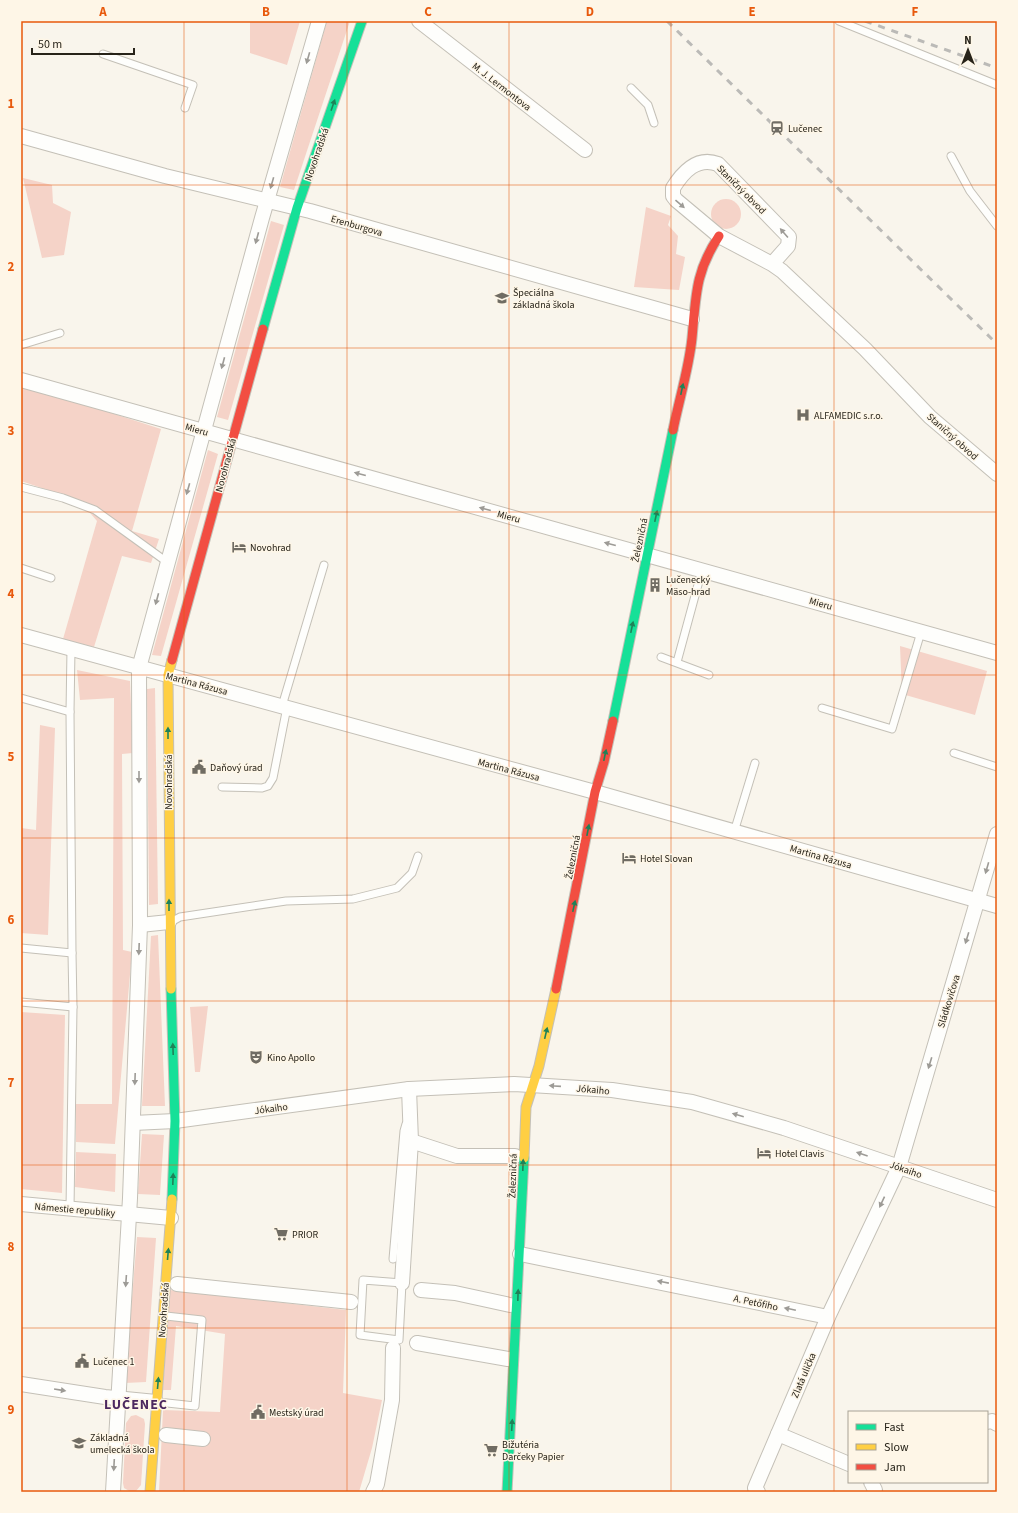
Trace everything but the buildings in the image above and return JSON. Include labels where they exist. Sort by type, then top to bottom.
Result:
[{"type":"street","points":[[114,1492],[129,1214],[140,925],[139,668],[167,562],[319,21]]},
{"type":"street","name":"Novohradská","points":[[150,1492],[171,1218],[175,1121],[169,922],[168,675],[297,208],[362,21]]},
{"type":"street","name":"M. J. Lermontova","points":[[419,21],[585,150]]},
{"type":"street","name":"Erenburgova","points":[[21,136],[165,176],[268,200],[692,319]]},
{"type":"street","name":"Staničný obvod","points":[[772,264],[788,246],[789,237],[718,164],[712,162],[700,162],[692,166],[675,185],[672,192],[673,196],[718,236],[772,264],[865,349],[930,417],[997,474]]},
{"type":"street","name":"Železničná","points":[[507,1492],[520,1254],[526,1107],[539,1066],[574,903],[595,792],[604,762],[648,554],[692,338],[692,319],[702,264],[718,236]]},
{"type":"street","name":"Mieru","points":[[21,380],[648,554],[997,653]]},
{"type":"street","name":"Martina Rázusa","points":[[21,635],[595,792],[997,906]]},
{"type":"street","name":"Sládkovičova","points":[[899,1166],[997,834]]},
{"type":"street","points":[[140,925],[169,922]]},
{"type":"street","name":"Jókaiho","points":[[175,1121],[409,1089],[533,1084],[612,1090],[692,1102],[784,1128],[997,1200]]},
{"type":"street","points":[[402,1283],[411,1141],[409,1089]]},
{"type":"street","points":[[133,1123],[175,1121]]},
{"type":"street","points":[[411,1141],[457,1156],[515,1156]]},
{"type":"street","points":[[828,1317],[899,1166]]},
{"type":"street","name":"Námestie republiky","points":[[21,1204],[129,1214]]},
{"type":"street","points":[[129,1214],[171,1218]]},
{"type":"street","name":"A. Petőfiho","points":[[520,1254],[828,1317]]},
{"type":"street","points":[[177,1284],[351,1302]]},
{"type":"street","points":[[421,1290],[454,1293],[510,1306]]},
{"type":"street","name":"Zlatá ulička","points":[[758,1492],[755,1488],[828,1317]]},
{"type":"street","points":[[417,1343],[508,1359]]},
{"type":"street","points":[[373,1492],[377,1484],[392,1400],[393,1348]]},
{"type":"street","points":[[21,1384],[156,1402]]},
{"type":"street","points":[[988,1422],[992,1420],[997,1424]]},
{"type":"street","points":[[778,1434],[848,1464]]},
{"type":"street","points":[[166,1435],[203,1439]]},
{"type":"lane","points":[[839,21],[997,85]]},
{"type":"lane","points":[[103,54],[193,85],[186,108]]},
{"type":"lane","points":[[631,88],[648,105],[654,124]]},
{"type":"lane","points":[[951,156],[970,191],[997,226]]},
{"type":"lane","points":[[21,345],[60,333]]},
{"type":"lane","points":[[21,487],[64,498],[95,510],[167,562]]},
{"type":"lane","points":[[222,787],[262,788],[268,786],[273,778],[284,706],[324,565]]},
{"type":"lane","points":[[21,568],[51,578]]},
{"type":"lane","points":[[677,662],[702,570]]},
{"type":"lane","points":[[822,708],[892,729],[921,632]]},
{"type":"lane","points":[[70,1209],[73,1007],[70,712],[71,649]]},
{"type":"lane","points":[[661,657],[709,675]]},
{"type":"lane","points":[[21,698],[70,712]]},
{"type":"lane","points":[[954,753],[997,767]]},
{"type":"lane","points":[[734,832],[755,763]]},
{"type":"lane","points":[[169,922],[180,917],[286,901],[353,899],[397,888],[412,873],[418,856]]},
{"type":"lane","points":[[21,948],[72,954]]},
{"type":"lane","points":[[21,1002],[73,1007]]},
{"type":"lane","points":[[393,1259],[404,1131],[410,1113]]},
{"type":"lane","points":[[363,1280],[402,1283],[399,1340],[360,1335],[363,1280]]},
{"type":"lane","points":[[156,1402],[196,1406],[202,1320],[163,1316]]},
{"type":"shaded area","points":[[250,21],[300,21],[287,65],[250,53]]},
{"type":"shaded area","points":[[327,21],[350,21],[294,190],[280,187]]},
{"type":"shaded area","points":[[23,178],[52,185],[53,203],[71,212],[64,255],[42,258]]},
{"type":"shaded area","points":[[726,199],[737,203],[741,214],[737,225],[726,229],[715,225],[711,214],[715,203]]},
{"type":"shaded area","points":[[646,207],[671,216],[668,225],[678,236],[676,254],[685,257],[679,290],[634,287]]},
{"type":"shaded area","points":[[271,221],[284,225],[228,420],[217,417]]},
{"type":"shaded area","points":[[21,384],[161,429],[132,531],[159,539],[151,563],[122,556],[94,647],[63,639],[97,521],[80,501],[21,481]]},
{"type":"shaded area","points":[[208,450],[218,454],[161,656],[152,655]]},
{"type":"shaded area","points":[[900,646],[987,671],[975,715],[902,694]]},
{"type":"shaded area","points":[[77,670],[130,681],[133,753],[122,754],[123,950],[132,952],[115,1144],[76,1142],[76,1104],[112,1104],[114,698],[80,700]]},
{"type":"shaded area","points":[[155,688],[158,904],[149,905],[147,689]]},
{"type":"shaded area","points":[[40,725],[55,728],[48,935],[21,933],[21,828],[36,830]]},
{"type":"shaded area","points":[[158,935],[165,1106],[142,1106],[151,936]]},
{"type":"shaded area","points":[[208,1006],[200,1072],[195,1072],[190,1007]]},
{"type":"shaded area","points":[[21,1012],[65,1015],[62,1193],[21,1189]]},
{"type":"shaded area","points":[[142,1134],[164,1135],[160,1195],[138,1194]]},
{"type":"shaded area","points":[[76,1152],[116,1154],[115,1192],[75,1187]]},
{"type":"shaded area","points":[[137,1237],[156,1238],[146,1382],[125,1383]]},
{"type":"shaded area","points":[[170,1290],[346,1310],[343,1393],[382,1400],[372,1448],[359,1492],[159,1492],[163,1410],[220,1412],[225,1334],[176,1326],[171,1390],[163,1390]]},
{"type":"shaded area","points":[[136,1415],[144,1419],[145,1424],[141,1485],[136,1491],[131,1492],[124,1488],[123,1483],[126,1423],[131,1416]]},
{"type":"railway","points":[[667,21],[997,344]]},
{"type":"railway","points":[[865,21],[997,68]]},
{"type":"traffic: fast","points":[[263,329],[297,208],[362,21]]},
{"type":"traffic: fast","points":[[613,721],[673,430]]},
{"type":"traffic: fast","points":[[171,989],[175,1121],[172,1199]]},
{"type":"traffic: fast","points":[[507,1492],[524,1158]]},
{"type":"traffic: slow","points":[[171,989],[168,675],[172,660]]},
{"type":"traffic: slow","points":[[524,1158],[526,1107],[539,1066],[556,989]]},
{"type":"traffic: slow","points":[[150,1492],[172,1199]]},
{"type":"traffic: jam","points":[[673,430],[689,361],[698,285],[705,261],[719,236]]},
{"type":"traffic: jam","points":[[172,660],[263,329]]},
{"type":"traffic: jam","points":[[556,989],[595,792],[604,762],[613,721]]},
{"type":"place","name":"Lučenec","points":[[777,128]]},
{"type":"place","name":"Špeciálna základná škola","points":[[502,298]]},
{"type":"place","name":"ALFAMEDIC s.r.o.","points":[[803,415]]},
{"type":"place","name":"Novohrad","points":[[239,547]]},
{"type":"place","name":"Lučenecký Mäso-hrad","points":[[655,585]]},
{"type":"place","name":"Daňový úrad","points":[[199,767]]},
{"type":"place","name":"Hotel Slovan","points":[[629,858]]},
{"type":"place","name":"Kino Apollo","points":[[256,1057]]},
{"type":"place","name":"Hotel Clavis","points":[[764,1153]]},
{"type":"place","name":"PRIOR","points":[[281,1234]]},
{"type":"place","name":"Lučenec 1","points":[[82,1361]]},
{"type":"place","name":"Mestský úrad","points":[[258,1412]]},
{"type":"place","name":"Základná umelecká škola","points":[[79,1443]]},
{"type":"place","name":"Bižutéria Darčeky Papier","points":[[491,1450]]},
{"type":"district","name":"LUČENEC","points":[[136,1404]]}]
